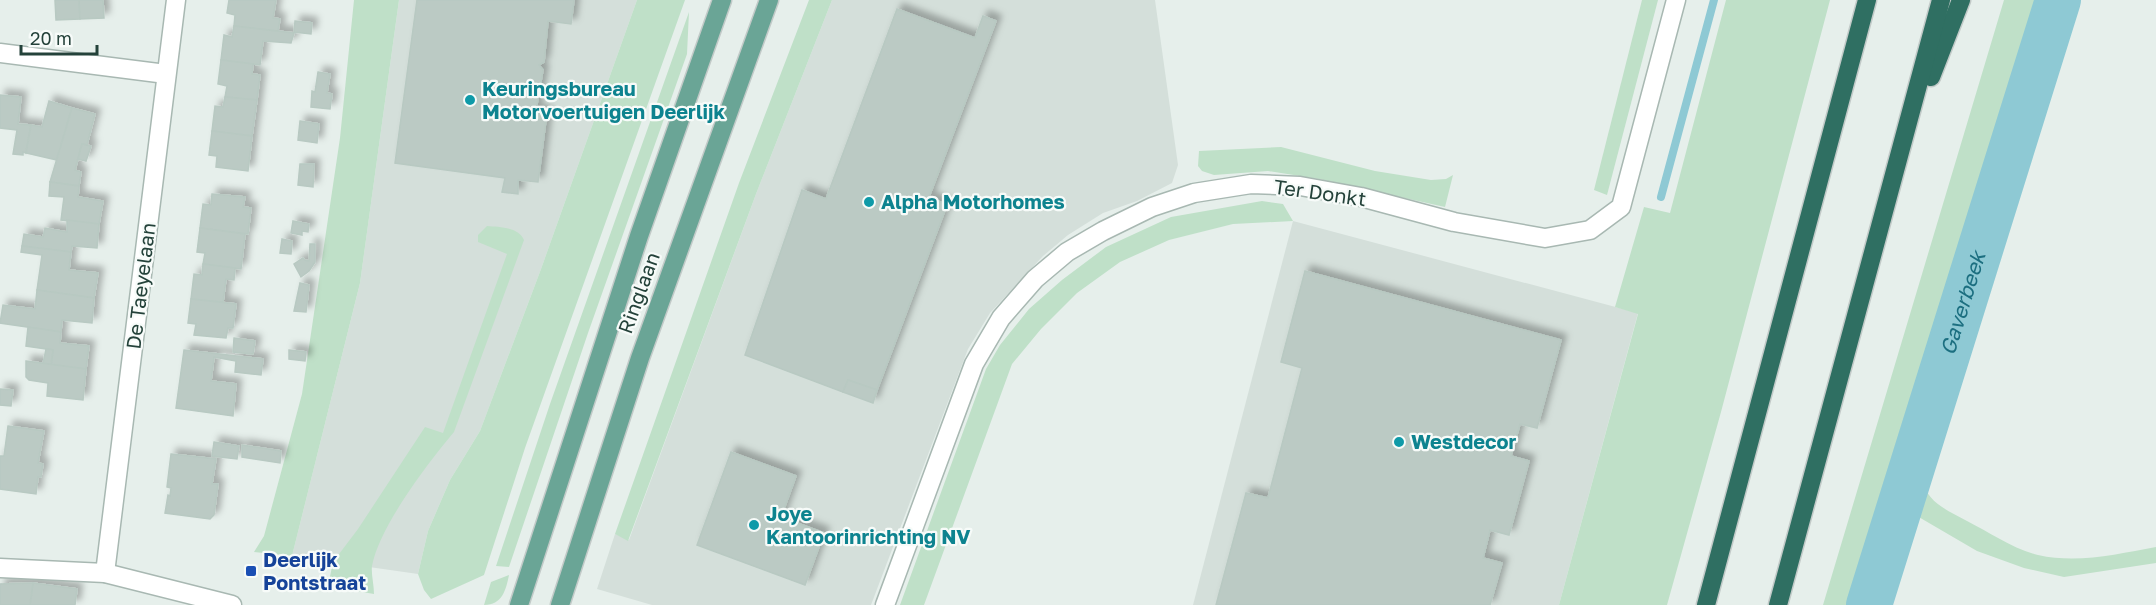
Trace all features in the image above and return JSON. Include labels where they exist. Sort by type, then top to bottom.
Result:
[{"type":"highway","points":[[1706,605],[1867,0]]},
{"type":"highway","points":[[1778,605],[1941,0]]},
{"type":"highway","points":[[1898,162],[1961,0]]},
{"type":"main road","name":"Ringlaan","points":[[519,605],[639,236],[722,0]]},
{"type":"main road","name":"Ringlaan","points":[[560,605],[640,358],[769,0]]},
{"type":"street","name":"De Taeyelaan","points":[[105,573],[176,0]]},
{"type":"street","name":"Ter Donkt","points":[[885,605],[974,364],[1000,318],[1035,279],[1067,252],[1152,207],[1194,193],[1251,184],[1310,188],[1361,197],[1454,222],[1545,238],[1590,230],[1621,207],[1676,0]]},
{"type":"street","points":[[0,53],[166,74]]},
{"type":"street","points":[[0,568],[105,573],[232,605]]},
{"type":"shaded area","points":[[399,0],[637,0],[541,269],[480,431],[450,480],[428,531],[418,574],[292,556],[360,283]]},
{"type":"shaded area","points":[[832,0],[1155,0],[1178,165],[1172,183],[1137,201],[1103,213],[1068,235],[1043,256],[990,313],[968,349],[871,605],[652,605],[597,589],[615,534],[629,540],[756,194]]},
{"type":"shaded area","name":"Westdecor","points":[[1293,221],[1638,313],[1559,605],[1193,605]]},
{"type":"green space","points":[[354,0],[399,0],[360,283],[292,556],[254,552],[264,536],[302,394],[340,138]]},
{"type":"green space","points":[[637,0],[685,0],[525,448],[484,575],[431,599],[424,590],[418,574],[428,531],[450,480],[480,431],[541,269]]},
{"type":"green space","points":[[809,0],[832,0],[756,194],[628,541],[615,534],[739,183]]},
{"type":"green space","points":[[1642,0],[1658,0],[1607,195],[1594,190]]},
{"type":"green space","points":[[1726,0],[1830,0],[1721,412],[1667,605],[1559,605],[1638,314],[1615,307],[1644,207],[1670,213]]},
{"type":"green space","points":[[2004,0],[2071,0],[2008,188],[1919,475],[1927,492],[1937,504],[2019,549],[2038,555],[2068,559],[2112,555],[2156,547],[2156,563],[2064,577],[2024,568],[1977,551],[1917,516],[1891,605],[1823,605]]},
{"type":"green space","points":[[689,12],[687,54],[588,333],[509,567],[496,566],[550,404]]},
{"type":"green space","points":[[1281,147],[1375,171],[1431,180],[1446,179],[1453,175],[1445,207],[1319,179],[1268,171],[1214,175],[1202,171],[1198,166],[1199,151]]},
{"type":"green space","points":[[1262,201],[1283,204],[1293,221],[1233,224],[1169,240],[1120,262],[1077,293],[1041,329],[1012,364],[924,605],[900,605],[986,369],[1000,345],[1029,309],[1062,280],[1106,247],[1171,217]]},
{"type":"green space","points":[[487,226],[513,230],[518,232],[524,240],[454,432],[418,478],[384,533],[372,566],[374,594],[328,586],[333,562],[358,529],[425,427],[443,433],[507,254],[478,242],[478,235]]},
{"type":"green space","points":[[509,575],[502,596],[495,602],[484,605],[491,582]]},
{"type":"building","points":[[55,0],[79,0],[80,19],[56,20]]},
{"type":"building","points":[[79,0],[103,0],[104,18],[80,19]]},
{"type":"building","points":[[229,0],[276,0],[273,18],[280,19],[278,31],[234,26],[235,15],[227,13]]},
{"type":"building","name":"Keuringsbureau Motorvoertuigen Deerlijk","points":[[417,0],[574,0],[571,24],[548,21],[544,62],[539,65],[543,70],[536,110],[547,112],[538,182],[518,180],[518,194],[502,192],[505,178],[395,163]]},
{"type":"building","name":"Alpha Motorhomes","points":[[897,9],[975,38],[983,16],[996,21],[929,197],[947,205],[877,390],[848,380],[843,392],[745,355],[802,190],[826,199]]},
{"type":"building","points":[[295,21],[312,23],[311,34],[294,32]]},
{"type":"building","points":[[234,26],[294,33],[291,43],[263,41],[260,65],[221,60],[224,35],[232,37]]},
{"type":"building","points":[[221,60],[253,64],[252,74],[260,75],[257,100],[225,97],[227,86],[218,84]]},
{"type":"building","points":[[318,72],[330,74],[327,93],[332,94],[330,109],[311,107],[312,91],[315,92]]},
{"type":"building","points":[[0,95],[21,97],[18,124],[31,125],[26,153],[23,152],[23,155],[13,154],[17,130],[0,128]]},
{"type":"building","points":[[225,97],[257,100],[252,136],[212,131],[215,106],[223,107]]},
{"type":"building","points":[[49,101],[72,108],[57,160],[26,153],[31,125],[42,127]]},
{"type":"building","points":[[72,108],[95,114],[87,145],[82,144],[75,170],[81,172],[79,186],[50,182]]},
{"type":"building","points":[[300,121],[319,124],[317,143],[298,140]]},
{"type":"building","points":[[212,131],[252,136],[248,171],[216,167],[217,156],[209,155]]},
{"type":"building","points":[[82,144],[91,146],[86,161],[78,159]]},
{"type":"building","points":[[300,164],[314,164],[313,187],[298,185]]},
{"type":"building","points":[[50,182],[79,186],[78,197],[103,201],[99,224],[61,220],[64,197],[49,196]]},
{"type":"building","points":[[212,194],[245,197],[243,207],[251,208],[248,234],[200,228],[203,204],[211,205]]},
{"type":"building","points":[[67,220],[99,224],[97,248],[72,246],[71,252],[22,246],[24,234],[43,237],[45,228],[67,232]]},
{"type":"building","points":[[293,221],[309,224],[308,232],[302,231],[302,235],[291,233]]},
{"type":"building","points":[[200,228],[245,234],[241,269],[203,264],[205,253],[197,252]]},
{"type":"building","points":[[282,239],[292,241],[291,254],[280,253]]},
{"type":"building","points":[[310,244],[315,244],[315,262],[301,277],[294,264],[303,258],[309,261]]},
{"type":"building","points":[[22,246],[71,252],[69,270],[98,273],[94,298],[37,290],[42,255],[21,252]]},
{"type":"building","points":[[203,264],[235,268],[234,280],[226,279],[223,302],[191,299],[194,274],[202,275]]},
{"type":"building","name":"Westdecor","points":[[1305,271],[1561,340],[1537,428],[1520,424],[1511,456],[1529,461],[1509,535],[1490,530],[1483,558],[1502,563],[1490,605],[1216,605],[1246,493],[1268,498],[1302,368],[1281,362]]},
{"type":"building","points":[[300,283],[309,285],[306,312],[294,311]]},
{"type":"building","points":[[37,290],[94,298],[92,323],[62,320],[61,332],[0,323],[3,305],[35,309]]},
{"type":"building","points":[[191,299],[236,304],[233,328],[228,328],[226,338],[194,335],[196,324],[188,323]]},
{"type":"building","points":[[28,327],[61,332],[60,343],[89,346],[86,369],[51,365],[53,350],[26,346]]},
{"type":"building","points":[[234,338],[255,341],[253,354],[233,352]]},
{"type":"building","points":[[46,349],[53,350],[51,365],[43,364]]},
{"type":"building","points":[[184,350],[263,359],[261,375],[235,372],[236,361],[214,357],[211,381],[236,384],[233,416],[176,408]]},
{"type":"building","points":[[289,350],[306,352],[305,361],[289,359]]},
{"type":"building","points":[[26,361],[86,369],[83,400],[47,396],[48,383],[29,380],[26,377]]},
{"type":"building","points":[[848,380],[877,390],[873,403],[843,392]]},
{"type":"building","points":[[0,389],[13,390],[11,406],[0,405]]},
{"type":"building","points":[[8,426],[44,431],[38,463],[43,464],[41,477],[38,477],[36,494],[0,489],[0,456],[4,456]]},
{"type":"building","points":[[214,442],[239,446],[237,459],[212,456]]},
{"type":"building","points":[[242,445],[281,451],[280,463],[242,457]]},
{"type":"building","name":"Joye Kantoorinrichting NV","points":[[731,452],[796,476],[781,517],[824,533],[805,585],[697,545]]},
{"type":"building","points":[[171,454],[216,459],[212,484],[218,484],[214,515],[210,519],[165,513],[171,488],[167,487]]},
{"type":"building","points":[[33,583],[77,589],[75,605],[30,605]]},
{"type":"building","points":[[33,583],[30,605],[0,605],[0,584]]},
{"type":"waterway","points":[[1661,197],[1714,0]]},
{"type":"waterway","name":"Gaverbeek","points":[[1869,605],[2058,0]]},
{"type":"place","name":"Keuringsbureau Motorvoertuigen Deerlijk","points":[[470,100]]},
{"type":"place","name":"Alpha Motorhomes","points":[[869,202]]},
{"type":"place","name":"Westdecor","points":[[1399,442]]},
{"type":"place","name":"Joye Kantoorinrichting NV","points":[[754,525]]},
{"type":"place","name":"Deerlijk Pontstraat","points":[[251,571]]}]
